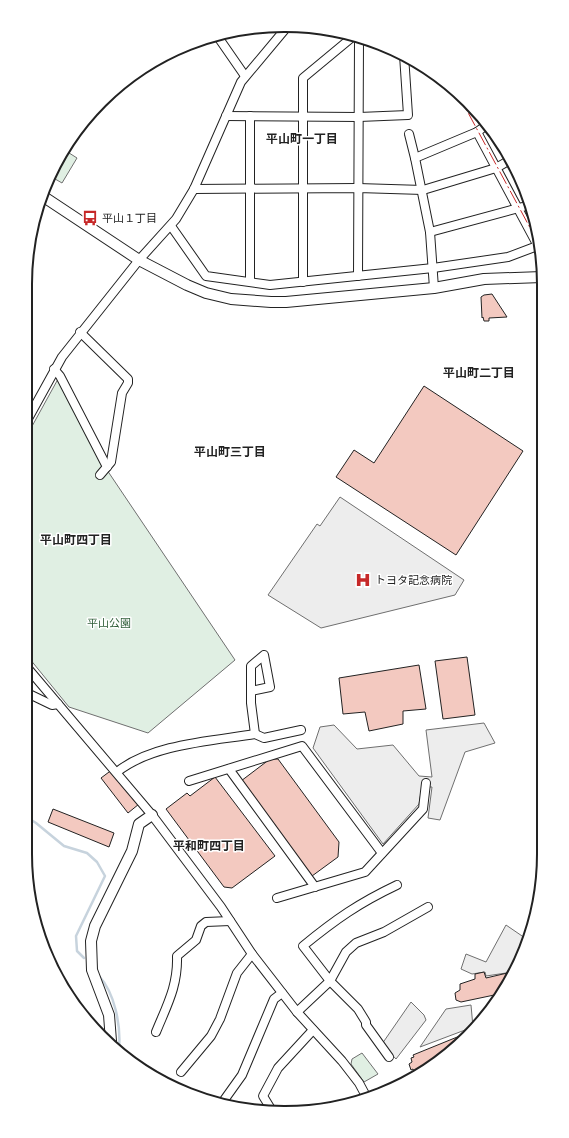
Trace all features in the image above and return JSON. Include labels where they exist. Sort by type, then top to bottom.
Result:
[{"type":"street","points":[[32,411],[54,369],[80,332],[139,260],[171,226],[194,189],[245,76],[283,32]]},
{"type":"street","points":[[303,282],[305,117],[303,78],[347,40]]},
{"type":"street","points":[[221,41],[245,76]]},
{"type":"street","points":[[358,276],[359,44]]},
{"type":"street","points":[[226,116],[359,117],[408,114],[405,63]]},
{"type":"street","points":[[250,116],[250,282]]},
{"type":"street","points":[[415,158],[477,132],[482,128]]},
{"type":"street","points":[[477,132],[531,232]]},
{"type":"street","points":[[409,134],[423,190],[430,232],[434,288]]},
{"type":"street","points":[[194,189],[358,188],[423,190],[496,168],[505,163]]},
{"type":"street","points":[[47,199],[139,260],[206,293],[230,299],[258,302],[286,302],[434,288],[484,279],[537,277]]},
{"type":"street","points":[[430,232],[525,206]]},
{"type":"street","points":[[171,226],[206,276],[270,285],[433,268],[508,257],[534,248]]},
{"type":"street","points":[[80,332],[128,379],[128,383],[122,393],[111,462],[100,475]]},
{"type":"street","points":[[54,369],[60,376],[108,467]]},
{"type":"street","points":[[32,673],[152,815],[221,907],[252,954],[297,1012],[342,1061],[359,1083],[365,1093]]},
{"type":"street","points":[[251,691],[250,704],[255,734]]},
{"type":"street","points":[[32,695],[52,705],[58,704]]},
{"type":"street","points":[[117,772],[124,767],[161,750],[255,734],[264,738],[301,730]]},
{"type":"street","points":[[189,781],[302,746],[382,853]]},
{"type":"street","points":[[228,769],[315,886]]},
{"type":"street","points":[[277,898],[365,872],[423,809],[426,783]]},
{"type":"street","points":[[111,1036],[109,1015],[92,970],[91,941],[95,926],[132,851],[139,824],[152,815]]},
{"type":"street","points":[[389,1057],[370,1032],[358,1009],[330,981],[303,946],[336,919],[362,901],[397,885]]},
{"type":"street","points":[[297,1012],[330,981],[346,952],[356,943],[384,932],[428,907]]},
{"type":"street","points":[[156,1032],[178,974],[176,956],[196,940],[201,926],[206,922],[230,922]]},
{"type":"street","points":[[181,1072],[211,1036],[220,1019],[237,973],[252,954]]},
{"type":"street","points":[[225,1099],[242,1075],[274,1000],[282,993]]},
{"type":"street","points":[[268,1105],[262,1096],[278,1068],[313,1030]]},
{"type":"green space","points":[[69,153],[77,158],[62,183],[55,179]]},
{"type":"green space","name":"平山公園","points":[[58,379],[105,467],[235,660],[148,733],[69,707],[32,662],[32,426]]},
{"type":"green space","points":[[362,1053],[378,1074],[364,1082],[351,1064],[352,1059]]},
{"type":"shaded area","points":[[340,497],[464,580],[455,595],[321,628],[268,595],[317,524],[320,526]]},
{"type":"shaded area","points":[[484,723],[495,743],[465,752],[440,820],[428,818],[432,787],[422,787],[419,804],[383,844],[313,748],[320,727],[334,725],[357,749],[393,745],[419,776],[432,777],[426,730]]},
{"type":"shaded area","points":[[506,925],[523,937],[506,973],[486,976],[485,972],[472,974],[461,969],[466,954],[486,962]]},
{"type":"shaded area","points":[[411,1002],[424,1015],[426,1020],[396,1059],[382,1044]]},
{"type":"shaded area","points":[[471,1005],[473,1022],[465,1030],[420,1047],[446,1009]]},
{"type":"building","points":[[492,294],[507,317],[489,318],[489,321],[484,321],[483,317],[482,318],[481,297]]},
{"type":"building","points":[[424,386],[523,451],[456,555],[336,477],[354,450],[374,463]]},
{"type":"building","points":[[467,657],[475,715],[443,719],[435,661]]},
{"type":"building","points":[[419,665],[426,709],[403,711],[403,724],[369,731],[365,712],[343,714],[339,678]]},
{"type":"building","points":[[270,759],[278,759],[339,842],[338,857],[312,876],[241,781]]},
{"type":"building","points":[[113,769],[139,804],[128,813],[101,778]]},
{"type":"building","points":[[215,777],[275,856],[232,888],[224,887],[166,809],[187,793],[190,796]]},
{"type":"building","points":[[53,809],[114,833],[109,847],[48,822]]},
{"type":"building","points":[[484,972],[486,978],[507,973],[493,995],[461,1002],[456,1000],[455,993],[460,990],[460,984],[475,979],[475,974]]},
{"type":"building","points":[[458,1037],[438,1054],[414,1070],[413,1069],[411,1070],[409,1064],[412,1062],[411,1058],[414,1057],[413,1055]]},
{"type":"waterway","points":[[32,820],[64,846],[87,853],[97,862],[105,876],[76,936],[77,951],[84,958]]},
{"type":"waterway","points":[[99,976],[105,983],[116,1010],[119,1030],[119,1044]]},
{"type":"power","points":[[467,110],[530,228]]},
{"type":"place","name":"平山１丁目","points":[[90,218]]},
{"type":"place","name":"トヨタ記念病院","points":[[363,580]]},
{"type":"district","name":"平山町一丁目","points":[[302,139]]},
{"type":"district","name":"平山町二丁目","points":[[479,373]]},
{"type":"district","name":"平山町三丁目","points":[[230,452]]},
{"type":"district","name":"平山町四丁目","points":[[76,540]]},
{"type":"district","name":"平和町四丁目","points":[[209,846]]}]
